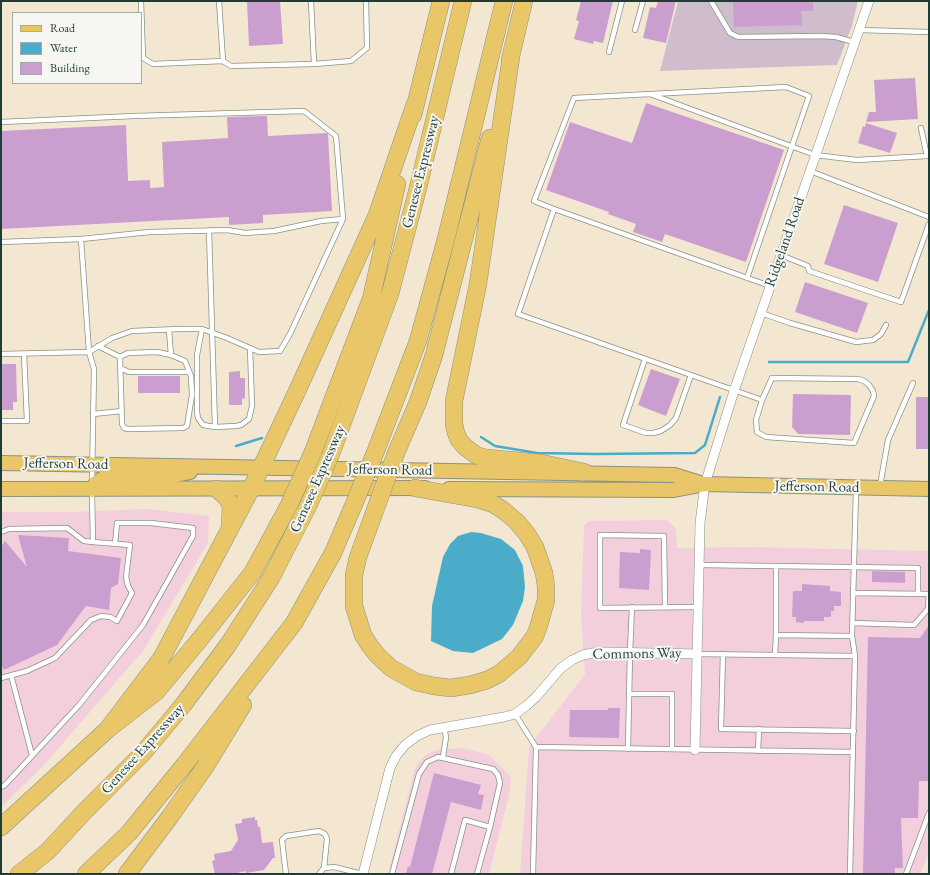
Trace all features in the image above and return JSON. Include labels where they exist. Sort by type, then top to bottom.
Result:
[{"type":"highway","points":[[1,827],[107,730],[156,692],[253,572],[289,505],[313,452],[372,299],[415,104],[441,1]]},
{"type":"highway","name":"Genesee Expressway","points":[[19,874],[48,851],[85,811],[143,753],[183,706],[228,645],[271,578],[309,504],[331,454],[390,294],[418,188],[463,1]]},
{"type":"highway","points":[[126,874],[169,818],[205,766],[294,623],[333,553],[375,453],[418,341],[446,239],[504,1]]},
{"type":"highway","points":[[415,488],[476,499],[493,504],[517,522],[527,534],[538,553],[544,574],[546,600],[535,636],[519,657],[499,674],[487,680],[451,688],[434,686],[416,682],[391,668],[378,656],[363,634],[354,606],[354,575],[358,557],[396,454],[418,402],[434,355],[524,1]]},
{"type":"highway","points":[[512,50],[478,284],[454,401],[454,424],[459,440],[470,450],[481,456],[502,460],[541,463],[584,472]]},
{"type":"highway","points":[[107,730],[161,660],[251,489],[299,387],[376,215],[415,104]]},
{"type":"highway","points":[[217,489],[227,498],[231,506],[230,528]]},
{"type":"highway","points":[[86,874],[129,833],[185,764],[294,623]]},
{"type":"main road","name":"Jefferson Road","points":[[1,463],[584,472],[674,475],[705,484]]},
{"type":"main road","points":[[92,490],[96,482],[104,478],[166,477],[211,467]]},
{"type":"main road","name":"Jefferson Road","points":[[1,489],[92,490],[415,488],[674,490],[705,484],[929,489]]},
{"type":"street","name":"Ridgeland Road","points":[[705,484],[734,391],[869,1]]},
{"type":"street","name":"Commons Way","points":[[362,874],[390,768],[396,756],[405,745],[417,736],[430,730],[515,714],[536,697],[562,668],[572,660],[592,653],[630,652],[697,654],[700,523],[705,484]]},
{"type":"street","points":[[695,750],[697,654]]},
{"type":"lane","points":[[141,1],[141,12]]},
{"type":"lane","points":[[219,1],[223,62]]},
{"type":"lane","points":[[311,1],[314,64]]},
{"type":"lane","points":[[142,30],[143,58],[153,64],[223,62],[232,66],[314,64],[351,61],[367,48],[366,1]]},
{"type":"lane","points":[[609,52],[622,1]]},
{"type":"lane","points":[[635,30],[643,1]]},
{"type":"lane","points":[[711,1],[730,33],[738,37],[820,36],[836,37],[854,42]]},
{"type":"lane","points":[[859,30],[929,32]]},
{"type":"lane","points":[[746,278],[809,96],[786,86],[574,98],[534,201],[554,209],[746,278],[770,286]]},
{"type":"lane","points":[[650,94],[815,155],[857,160],[927,156],[921,128]]},
{"type":"lane","points":[[1,122],[304,111],[336,136],[343,219],[290,334],[280,351],[258,352],[202,329],[132,332],[112,338],[89,352],[1,354]]},
{"type":"lane","points":[[810,172],[929,217]]},
{"type":"lane","points":[[554,209],[518,314],[762,400]]},
{"type":"lane","points":[[1,242],[81,239],[150,232],[234,230],[245,233],[343,219]]},
{"type":"lane","points":[[781,254],[808,266],[809,272],[901,302],[929,224]]},
{"type":"lane","points":[[209,230],[215,427]]},
{"type":"lane","points":[[81,239],[89,352],[94,369],[92,490],[93,542]]},
{"type":"lane","points":[[761,313],[856,342],[873,340],[881,334],[886,325]]},
{"type":"lane","points":[[202,329],[197,355],[198,418],[202,425],[215,427],[241,425],[249,419],[252,406],[250,348]]},
{"type":"lane","points":[[169,330],[171,355]]},
{"type":"lane","points":[[98,346],[120,357]]},
{"type":"lane","points":[[157,352],[171,355],[185,361],[191,376],[192,395],[187,426],[183,428],[124,428],[122,424],[120,357],[128,353],[157,352]]},
{"type":"lane","points":[[1,421],[27,421],[24,354]]},
{"type":"lane","points":[[645,359],[623,424],[646,433],[661,431],[670,425],[676,418],[690,375]]},
{"type":"lane","points":[[120,368],[129,372],[189,372]]},
{"type":"lane","points":[[772,378],[858,379],[869,385],[874,396],[854,443],[766,437],[757,432],[756,420],[762,400],[772,378]]},
{"type":"lane","points":[[880,488],[888,440],[913,383]]},
{"type":"lane","points":[[93,414],[122,411]]},
{"type":"lane","points":[[850,874],[854,731],[855,656],[852,636],[856,488]]},
{"type":"lane","points":[[1,787],[5,785],[80,704],[143,625],[193,536],[193,528],[151,523],[117,523],[115,544]]},
{"type":"lane","points":[[1,532],[9,528],[67,528],[84,541],[130,545],[126,578],[132,593],[117,621],[105,616],[91,620],[55,658],[27,671],[1,678]]},
{"type":"lane","points":[[665,607],[664,536],[600,535],[600,608],[699,607]]},
{"type":"lane","points":[[699,565],[918,568],[918,594]]},
{"type":"lane","points":[[774,655],[776,635],[776,566]]},
{"type":"lane","points":[[853,623],[914,625],[928,609],[929,594],[854,593]]},
{"type":"lane","points":[[628,748],[632,607]]},
{"type":"lane","points":[[776,635],[852,636]]},
{"type":"lane","points":[[697,654],[855,656]]},
{"type":"lane","points":[[723,654],[721,729],[854,731]]},
{"type":"lane","points":[[11,675],[32,756]]},
{"type":"lane","points":[[629,694],[672,694],[672,749]]},
{"type":"lane","points":[[515,714],[536,747],[533,874]]},
{"type":"lane","points":[[443,757],[446,737],[444,727]]},
{"type":"lane","points":[[758,751],[759,729]]},
{"type":"lane","points":[[536,747],[853,752]]},
{"type":"lane","points":[[392,874],[419,774],[427,762],[443,757],[493,769],[498,775],[500,783],[499,791],[477,874]]},
{"type":"lane","points":[[906,874],[929,813]]},
{"type":"lane","points":[[451,874],[465,820],[490,827]]},
{"type":"lane","points":[[286,874],[282,840],[286,836],[319,831],[325,834],[327,839],[324,868],[319,874]]},
{"type":"lane","points":[[324,868],[334,867],[362,874]]},
{"type":"shaded area","points":[[678,1],[858,1],[852,26],[837,65],[660,71]]},
{"type":"shaded area","points":[[149,509],[209,516],[208,543],[143,651],[43,766],[1,807],[1,512],[70,512]]},
{"type":"shaded area","points":[[667,520],[676,529],[677,548],[747,547],[929,551],[929,853],[920,874],[520,874],[529,747],[585,674],[581,616],[584,526],[589,521]]},
{"type":"shaded area","points":[[460,748],[488,754],[511,777],[509,796],[489,874],[388,874],[414,772],[418,763],[426,755],[435,750]]},
{"type":"water","points":[[471,532],[481,533],[501,539],[515,550],[523,566],[525,587],[523,601],[513,625],[502,639],[473,653],[453,651],[431,641],[432,606],[443,557],[450,544],[458,536]]},
{"type":"building","points":[[247,1],[280,1],[283,44],[249,46]]},
{"type":"building","points":[[581,1],[613,1],[603,43],[594,41],[593,44],[574,39],[579,21],[576,20]]},
{"type":"building","points":[[658,1],[676,1],[666,43],[643,38],[650,7],[656,8]]},
{"type":"building","points":[[733,1],[813,1],[813,11],[801,11],[802,25],[734,27]]},
{"type":"building","points":[[915,78],[918,119],[866,122],[869,112],[876,112],[874,80]]},
{"type":"building","points":[[646,103],[784,150],[746,262],[665,234],[662,242],[633,232],[636,224],[608,214],[609,212],[546,190],[570,122],[632,143]]},
{"type":"building","points":[[267,116],[268,136],[328,134],[332,211],[263,215],[263,223],[229,225],[229,217],[1,229],[1,131],[126,125],[128,181],[150,180],[150,188],[164,187],[162,142],[228,138],[227,117]]},
{"type":"building","points":[[866,123],[897,133],[890,153],[858,143],[863,126],[865,127]]},
{"type":"building","points":[[844,205],[898,223],[878,282],[824,264]]},
{"type":"building","points":[[805,282],[868,303],[857,333],[795,312]]},
{"type":"building","points":[[1,364],[16,364],[17,402],[13,402],[13,410],[1,410]]},
{"type":"building","points":[[651,369],[680,379],[666,416],[638,405]]},
{"type":"building","points":[[240,371],[240,378],[245,378],[245,398],[242,399],[242,405],[229,405],[229,372]]},
{"type":"building","points":[[138,376],[180,376],[180,393],[138,393]]},
{"type":"building","points":[[793,394],[851,395],[850,435],[798,434],[792,427]]},
{"type":"building","points":[[916,397],[929,397],[929,449],[916,449]]},
{"type":"building","points":[[18,535],[69,538],[68,551],[121,558],[118,584],[111,588],[109,610],[86,606],[57,645],[4,670],[1,664],[1,547],[5,541],[27,567]]},
{"type":"building","points":[[640,549],[651,550],[649,590],[619,588],[620,552],[640,553]]},
{"type":"building","points":[[872,571],[905,572],[905,583],[872,582]]},
{"type":"building","points":[[802,584],[830,586],[830,591],[841,592],[841,606],[834,606],[834,611],[831,611],[831,617],[824,617],[824,621],[804,621],[804,623],[796,622],[796,617],[792,617],[793,591],[802,591]]},
{"type":"building","points":[[929,625],[929,781],[919,781],[918,818],[901,818],[903,868],[895,868],[895,874],[863,874],[868,637],[920,638]]},
{"type":"building","points":[[608,708],[620,708],[619,738],[569,737],[570,710],[608,710]]},
{"type":"building","points":[[434,773],[481,785],[478,794],[484,795],[481,810],[451,802],[432,874],[406,874],[408,866],[410,867]]},
{"type":"building","points":[[255,817],[258,827],[260,827],[262,843],[273,842],[275,858],[273,858],[264,870],[246,873],[246,871],[232,874],[215,874],[212,861],[215,860],[214,854],[231,851],[238,840],[235,824],[242,823],[242,819]]},
{"type":"waterway","points":[[769,362],[908,362],[929,310]]},
{"type":"waterway","points":[[481,437],[495,446],[537,453],[695,453],[705,445],[720,397]]},
{"type":"waterway","points":[[236,446],[262,438]]}]
